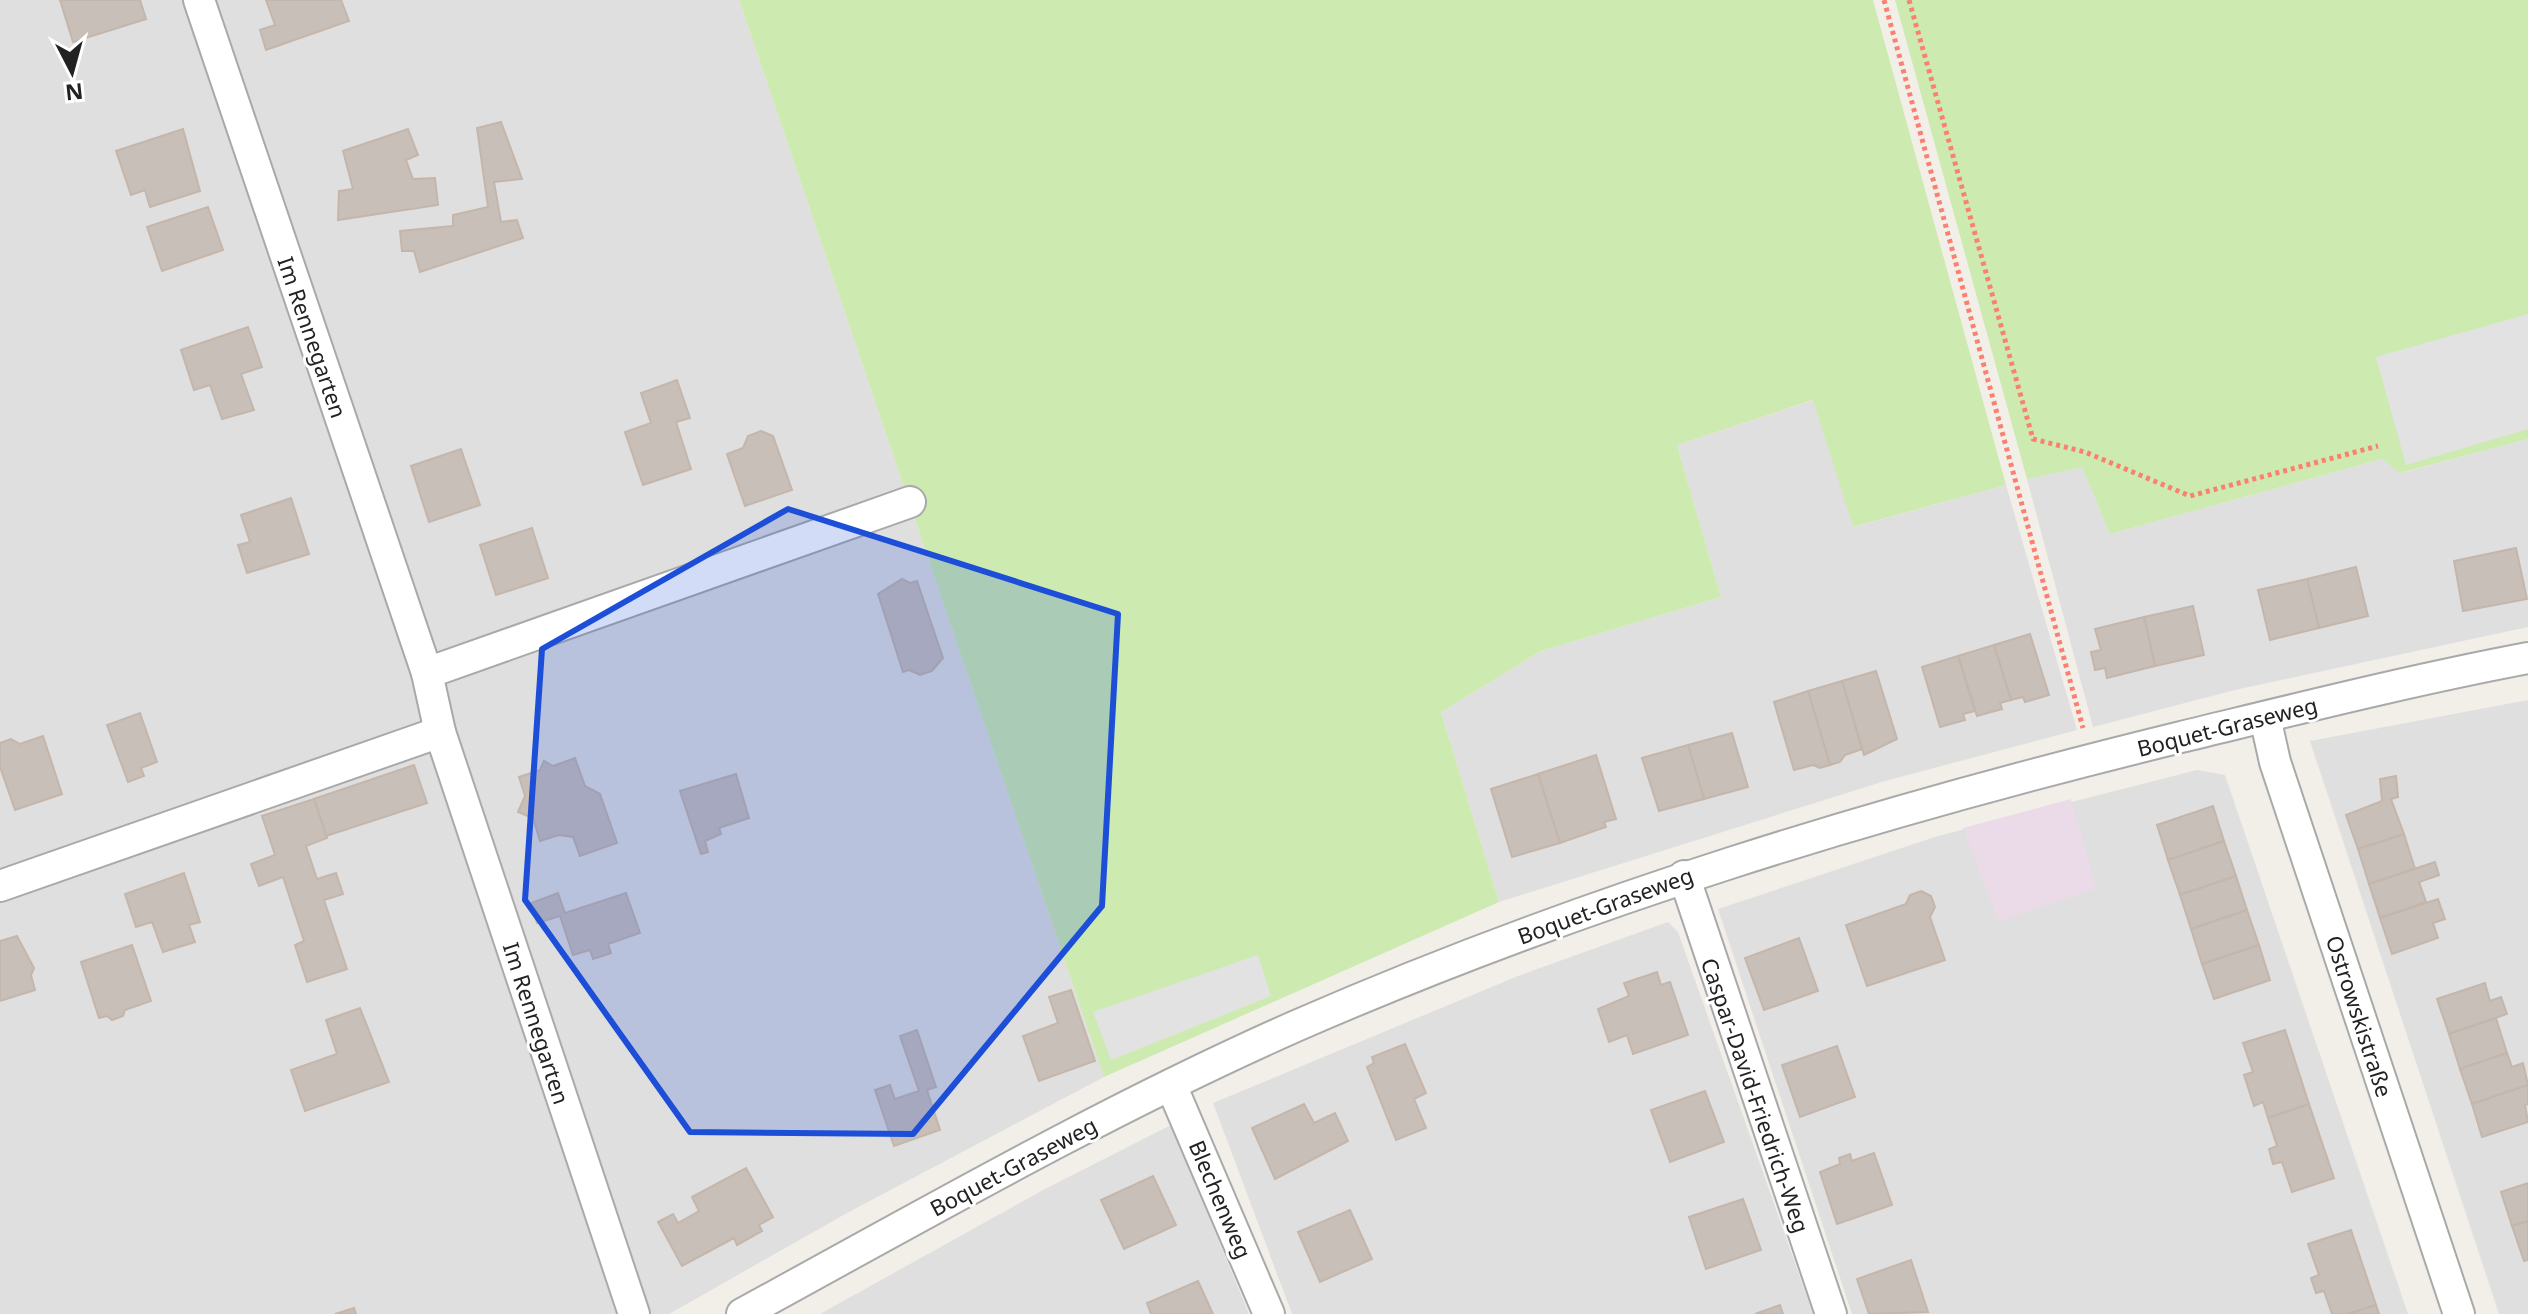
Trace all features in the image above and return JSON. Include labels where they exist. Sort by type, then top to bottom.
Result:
[{"type":"street","name":"Im Rennegarten","points":[[199,0],[427,673],[440,732],[634,1314]]},
{"type":"street","points":[[427,673],[910,502]]},
{"type":"street","name":"Boquet-Graseweg","points":[[742,1314],[1078,1130],[1296,1026],[1493,945],[1684,876],[1913,806],[2265,717],[2528,658]]},
{"type":"street","name":"Ostrowskistraße","points":[[2265,717],[2275,762],[2459,1314]]},
{"type":"street","points":[[0,886],[440,732]]},
{"type":"street","name":"Caspar-David-Friedrich-Weg","points":[[1684,876],[1831,1314]]},
{"type":"street","name":"Blechenweg","points":[[1171,1085],[1269,1314]]},
{"type":"path","points":[[1884,0],[2092,759]]},
{"type":"path","points":[[1909,0],[2033,439],[2085,452],[2190,496],[2378,446]]},
{"type":"highlighted area","points":[[788,509],[1118,614],[1102,906],[913,1134],[690,1132],[525,900],[542,649]]},
{"type":"shaded area","points":[[0,0],[739,0],[1104,1077],[847,1213],[669,1314],[0,1314]]},
{"type":"shaded area","points":[[2528,314],[2528,429],[2406,465],[2376,357]]},
{"type":"shaded area","points":[[1814,400],[1854,527],[2006,485],[2077,730],[1885,781],[1499,902],[1441,712],[1541,651],[1721,597],[1677,445]]},
{"type":"shaded area","points":[[2528,439],[2528,627],[2235,690],[2093,727],[2027,479],[2082,466],[2110,534],[2382,459],[2401,473]]},
{"type":"shaded area","points":[[2528,700],[2528,1314],[2499,1314],[2310,741]]},
{"type":"shaded area","points":[[2197,770],[2225,775],[2408,1314],[1852,1314],[1718,909],[1938,836]]},
{"type":"shaded area","points":[[2071,799],[2096,888],[1999,921],[1963,828]]},
{"type":"shaded area","points":[[1668,922],[1678,932],[1813,1314],[1292,1314],[1213,1103],[1518,976]]},
{"type":"shaded area","points":[[1258,955],[1271,996],[1111,1060],[1093,1012]]},
{"type":"shaded area","points":[[1171,1125],[1249,1314],[820,1314],[1043,1190]]},
{"type":"green space","points":[[739,0],[1873,0],[2006,485],[1853,527],[1813,400],[1677,445],[1721,597],[1541,651],[1441,712],[1499,902],[1104,1077]]},
{"type":"green space","points":[[1895,0],[2528,0],[2528,439],[2400,473],[2382,459],[2110,534],[2082,467],[2027,479]]},
{"type":"building","points":[[60,0],[140,0],[146,19],[73,42]]},
{"type":"building","points":[[266,0],[341,0],[349,21],[266,50],[260,30],[275,25]]},
{"type":"building","points":[[501,122],[522,179],[494,182],[501,222],[517,220],[523,238],[420,272],[414,251],[402,251],[400,231],[453,226],[453,215],[488,207],[477,128]]},
{"type":"building","points":[[183,129],[200,191],[150,207],[145,190],[131,195],[116,151]]},
{"type":"building","points":[[408,129],[418,155],[406,160],[413,179],[435,178],[438,205],[338,220],[339,191],[353,189],[343,151]]},
{"type":"building","points":[[208,207],[223,250],[162,271],[147,227]]},
{"type":"building","points":[[248,327],[262,367],[241,374],[254,410],[222,419],[210,385],[194,390],[181,350]]},
{"type":"building","points":[[677,380],[690,418],[676,422],[691,469],[643,485],[625,432],[651,423],[641,393]]},
{"type":"building","points":[[761,431],[773,436],[792,490],[745,506],[727,454],[743,448],[748,436]]},
{"type":"building","points":[[461,449],[480,505],[429,522],[411,466]]},
{"type":"building","points":[[291,498],[309,554],[247,573],[238,545],[250,542],[241,515]]},
{"type":"building","points":[[532,528],[548,578],[496,595],[480,545]]},
{"type":"building","points":[[2516,548],[2527,599],[2463,611],[2454,561]]},
{"type":"building","points":[[2356,567],[2368,616],[2319,628],[2307,579]]},
{"type":"building","points":[[902,579],[910,583],[917,581],[943,658],[932,671],[920,675],[909,670],[903,672],[878,594]]},
{"type":"building","points":[[2307,579],[2319,628],[2270,640],[2258,590]]},
{"type":"building","points":[[2193,606],[2204,655],[2155,666],[2144,617]]},
{"type":"building","points":[[2144,617],[2155,666],[2107,678],[2105,668],[2095,670],[2091,652],[2101,650],[2095,629]]},
{"type":"building","points":[[2030,634],[2049,695],[2025,702],[2023,697],[2011,700],[1994,645]]},
{"type":"building","points":[[1994,645],[2011,700],[2000,703],[2002,709],[1977,716],[1958,656]]},
{"type":"building","points":[[1958,656],[1975,711],[1963,714],[1965,720],[1940,727],[1922,667]]},
{"type":"building","points":[[1876,671],[1897,739],[1864,755],[1842,681]]},
{"type":"building","points":[[1842,681],[1862,749],[1830,765],[1808,691]]},
{"type":"building","points":[[1808,691],[1830,765],[1794,770],[1774,702]]},
{"type":"building","points":[[140,713],[157,762],[141,768],[144,776],[128,782],[107,725]]},
{"type":"building","points":[[1732,733],[1748,787],[1704,799],[1688,745]]},
{"type":"building","points":[[43,736],[62,794],[15,810],[0,767],[0,743],[11,739],[20,744]]},
{"type":"building","points":[[1688,745],[1704,799],[1659,811],[1642,758]]},
{"type":"building","points":[[1596,755],[1616,819],[1604,822],[1606,827],[1560,843],[1538,774]]},
{"type":"building","points":[[575,758],[585,786],[600,794],[617,843],[580,856],[573,837],[559,835],[540,841],[533,818],[518,812],[525,796],[519,777],[540,770],[544,761],[553,766]]},
{"type":"building","points":[[414,765],[427,803],[326,836],[314,799]]},
{"type":"building","points":[[736,774],[749,818],[719,828],[721,834],[705,841],[708,852],[701,854],[680,791]]},
{"type":"building","points":[[1538,774],[1560,843],[1512,857],[1491,789]]},
{"type":"building","points":[[2396,776],[2398,797],[2391,799],[2404,834],[2358,849],[2346,815],[2382,801],[2380,779]]},
{"type":"building","points":[[314,799],[327,838],[306,846],[317,879],[336,873],[343,894],[324,900],[347,969],[307,982],[295,945],[304,941],[283,877],[259,886],[251,864],[275,855],[262,816]]},
{"type":"building","points":[[2213,806],[2224,841],[2168,860],[2157,825]]},
{"type":"building","points":[[2404,834],[2415,869],[2369,884],[2358,849]]},
{"type":"building","points":[[2224,841],[2236,876],[2180,895],[2168,860]]},
{"type":"building","points":[[2435,862],[2439,875],[2419,882],[2426,902],[2380,918],[2369,884]]},
{"type":"building","points":[[184,873],[200,922],[189,925],[195,942],[163,952],[152,922],[136,927],[125,894]]},
{"type":"building","points":[[2236,876],[2247,910],[2191,929],[2180,895]]},
{"type":"building","points":[[1921,891],[1931,896],[1935,907],[1930,917],[1945,960],[1867,986],[1846,925],[1906,904],[1910,895]]},
{"type":"building","points":[[558,893],[565,913],[626,893],[640,933],[608,944],[611,953],[593,959],[590,950],[573,955],[560,916],[537,923],[531,903]]},
{"type":"building","points":[[2438,899],[2445,919],[2433,923],[2438,938],[2392,954],[2380,918]]},
{"type":"building","points":[[2247,910],[2259,945],[2202,964],[2191,929]]},
{"type":"building","points":[[17,936],[34,968],[31,975],[35,990],[0,1001],[0,941]]},
{"type":"building","points":[[1799,938],[1818,991],[1764,1010],[1745,958]]},
{"type":"building","points":[[132,945],[151,1001],[125,1010],[123,1016],[112,1020],[107,1016],[99,1018],[81,962]]},
{"type":"building","points":[[2259,945],[2270,980],[2214,999],[2202,964]]},
{"type":"building","points":[[1657,972],[1661,985],[1670,982],[1688,1035],[1633,1054],[1627,1035],[1609,1042],[1598,1009],[1629,996],[1624,983]]},
{"type":"building","points":[[2485,983],[2490,1001],[2501,997],[2507,1014],[2449,1034],[2437,999]]},
{"type":"building","points":[[1071,990],[1095,1061],[1039,1081],[1023,1036],[1058,1023],[1049,997]]},
{"type":"building","points":[[360,1008],[389,1082],[305,1111],[291,1070],[337,1054],[326,1020]]},
{"type":"building","points":[[2496,1018],[2507,1053],[2460,1069],[2449,1034]]},
{"type":"building","points":[[917,1030],[936,1087],[927,1090],[940,1130],[894,1146],[875,1090],[890,1085],[895,1099],[919,1091],[900,1036]]},
{"type":"building","points":[[2285,1030],[2309,1104],[2268,1118],[2263,1102],[2254,1106],[2244,1075],[2253,1072],[2243,1043]]},
{"type":"building","points":[[1405,1044],[1426,1093],[1414,1099],[1426,1128],[1396,1140],[1367,1067],[1374,1063],[1372,1057]]},
{"type":"building","points":[[1837,1046],[1855,1097],[1800,1117],[1782,1065]]},
{"type":"building","points":[[2507,1053],[2512,1067],[2523,1063],[2528,1085],[2472,1104],[2460,1069]]},
{"type":"building","points":[[2528,1085],[2528,1104],[2525,1105],[2528,1122],[2482,1137],[2472,1104]]},
{"type":"building","points":[[1705,1091],[1724,1142],[1670,1162],[1651,1110]]},
{"type":"building","points":[[1304,1104],[1314,1123],[1335,1113],[1348,1141],[1275,1179],[1252,1128]]},
{"type":"building","points":[[2309,1104],[2334,1178],[2292,1192],[2282,1162],[2273,1164],[2269,1149],[2277,1146],[2268,1118]]},
{"type":"building","points":[[1874,1153],[1892,1205],[1837,1224],[1820,1172],[1840,1164],[1839,1158],[1850,1154],[1852,1161]]},
{"type":"building","points":[[746,1168],[773,1217],[759,1225],[762,1231],[737,1245],[734,1238],[682,1266],[658,1222],[673,1214],[678,1223],[699,1211],[692,1197]]},
{"type":"building","points":[[1153,1176],[1176,1225],[1124,1249],[1101,1200]]},
{"type":"building","points":[[2528,1183],[2528,1221],[2512,1226],[2501,1192]]},
{"type":"building","points":[[1743,1199],[1761,1250],[1706,1269],[1689,1217]]},
{"type":"building","points":[[1350,1210],[1372,1259],[1320,1282],[1298,1232]]},
{"type":"building","points":[[2528,1221],[2528,1260],[2524,1261],[2512,1226]]},
{"type":"building","points":[[2351,1230],[2376,1305],[2348,1314],[2332,1314],[2324,1291],[2316,1293],[2311,1278],[2319,1275],[2308,1244]]},
{"type":"building","points":[[1911,1260],[1928,1312],[1869,1314],[1857,1279]]},
{"type":"building","points":[[1198,1281],[1213,1314],[1151,1314],[1147,1303]]},
{"type":"building","points":[[1780,1305],[1783,1314],[1755,1314]]},
{"type":"building","points":[[2376,1305],[2379,1314],[2348,1314]]},
{"type":"building","points":[[354,1308],[356,1314],[335,1314]]}]
